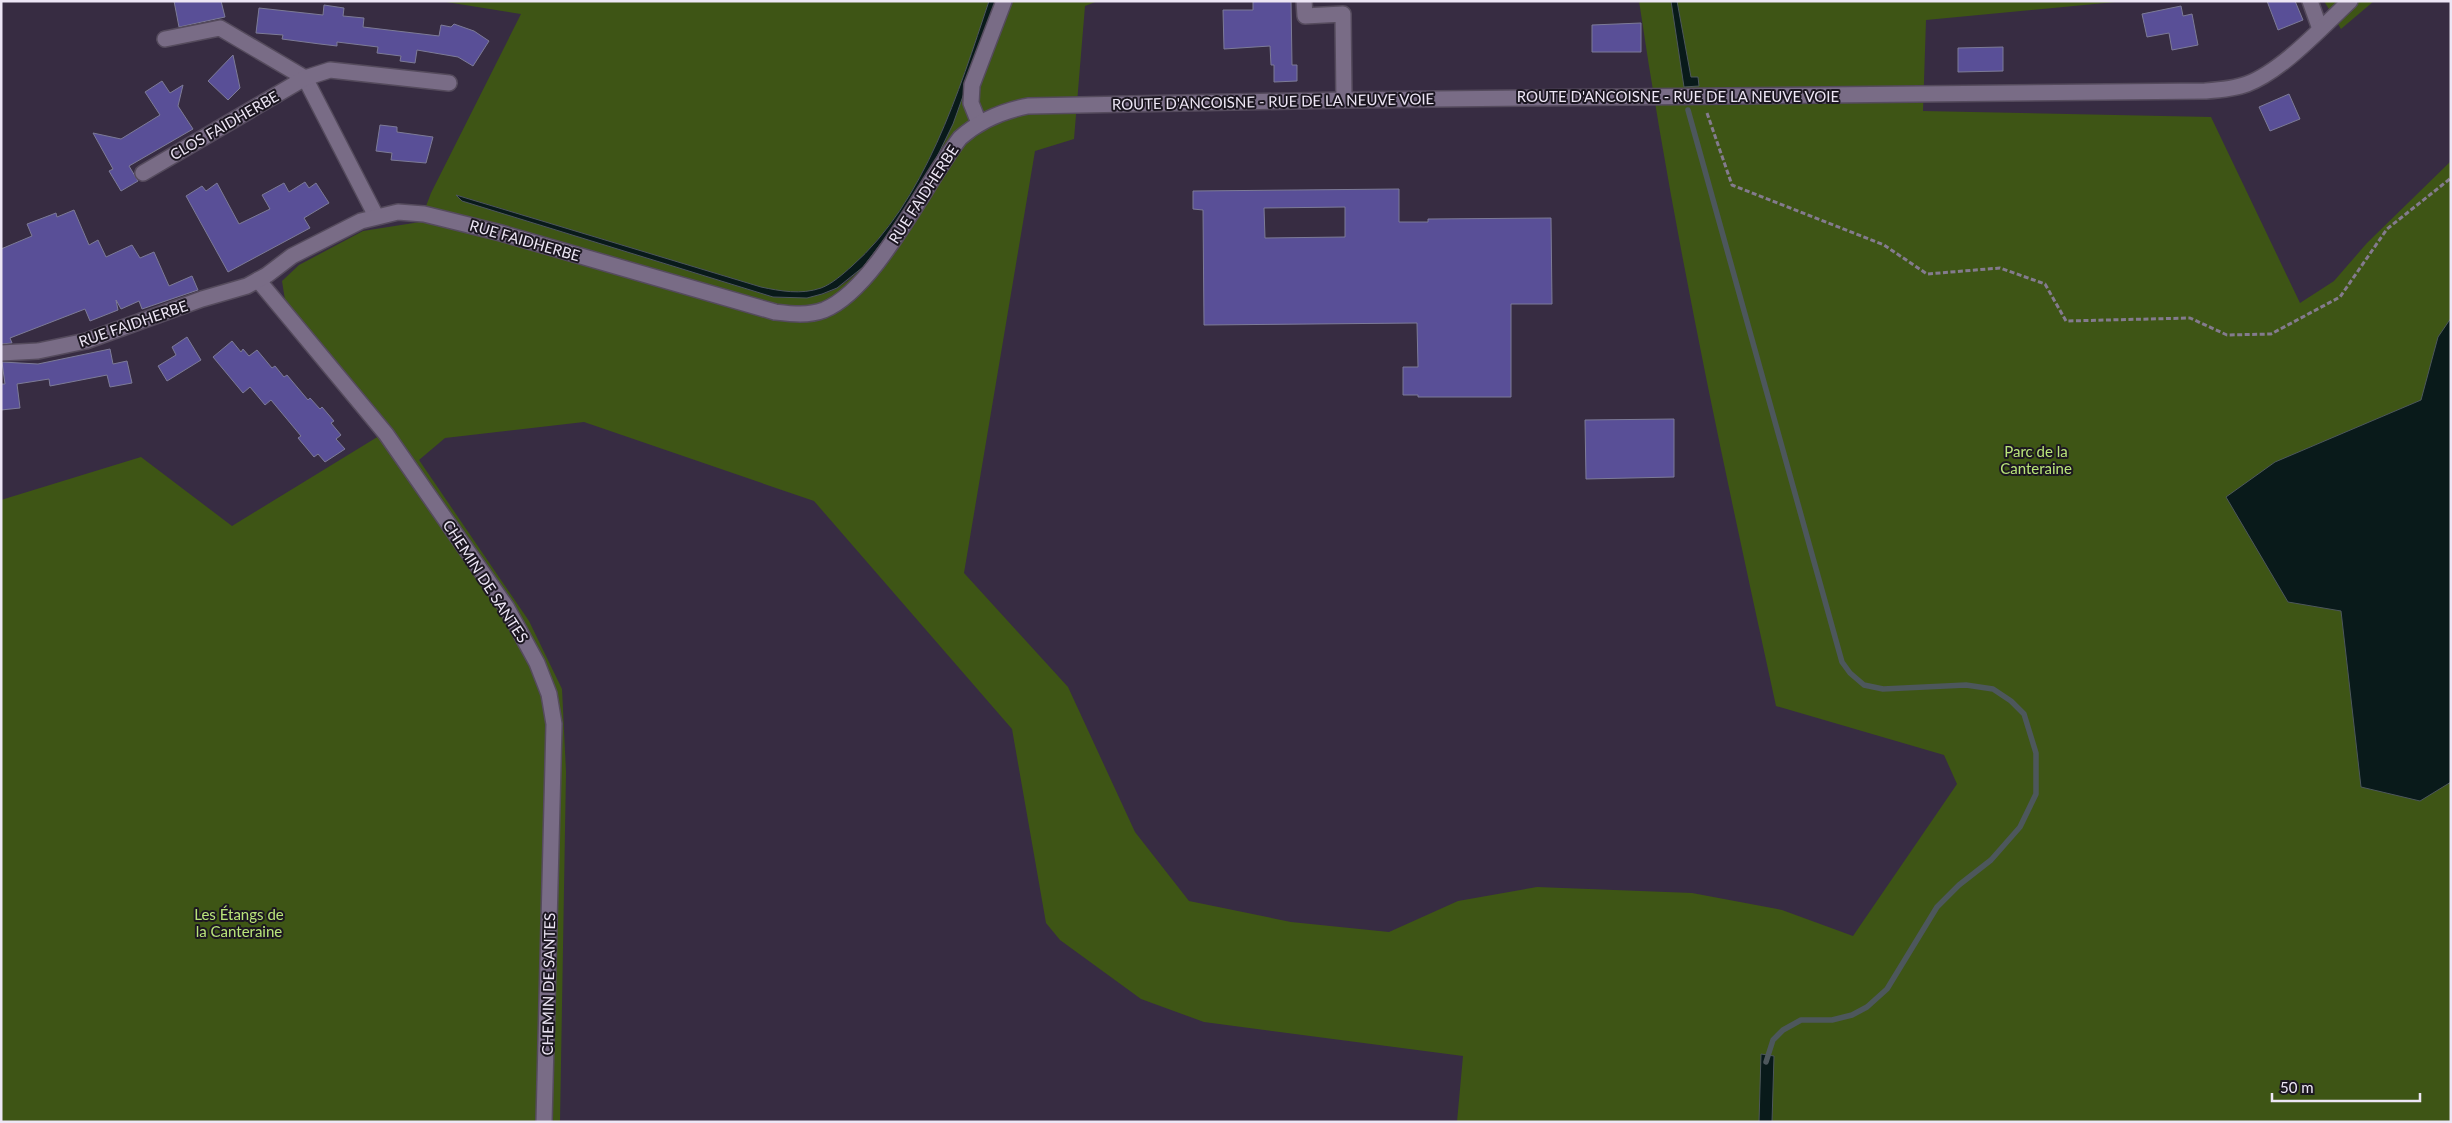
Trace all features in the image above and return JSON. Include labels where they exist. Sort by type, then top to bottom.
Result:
[{"type":"street","points":[[979,123],[971,103],[972,85],[1004,1]]},
{"type":"street","points":[[1304,1],[1305,16],[1343,14],[1344,100]]},
{"type":"street","points":[[2310,1],[2320,29]]},
{"type":"street","name":"ROUTE D'ANCOISNE - RUE DE LA NEUVE VOIE","points":[[979,123],[1003,111],[1047,104],[2205,91],[2234,88],[2259,78],[2280,64],[2350,1]]},
{"type":"street","points":[[165,39],[220,28],[304,78],[376,216]]},
{"type":"street","name":"CLOS FAIDHERBE","points":[[143,173],[304,78],[330,70],[449,83]]},
{"type":"street","name":"RUE FAIDHERBE","points":[[1,353],[38,351],[86,341],[258,280],[297,253],[376,216],[409,212],[439,217],[501,233],[776,312],[801,315],[814,313],[836,304],[873,269],[960,138],[979,123]]},
{"type":"street","name":"CHEMIN DE SANTES","points":[[258,280],[386,434],[507,608],[537,663],[549,694],[554,724],[544,1122]]},
{"type":"path","points":[[1701,96],[1732,186],[1884,245],[1927,274],[2000,268],[2045,284],[2066,321],[2190,318],[2227,335],[2271,334],[2340,298],[2387,229],[2451,178]]},
{"type":"green space","points":[[440,1],[989,1],[952,108],[920,178],[878,240],[845,272],[821,288],[798,292],[761,287],[457,195],[462,201],[772,297],[788,298],[821,295],[844,284],[863,266],[896,224],[923,182],[947,138],[997,1],[1098,1],[1085,6],[1074,139],[1035,151],[964,573],[1068,687],[1135,832],[1189,901],[1291,922],[1389,932],[1458,901],[1537,887],[1692,893],[1782,910],[1853,936],[1957,784],[1944,755],[1776,706],[1719,443],[1684,267],[1639,1],[2126,1],[1926,20],[1923,111],[2211,117],[2300,303],[2334,281],[2367,243],[2451,161],[2451,1122],[1457,1122],[1463,1056],[1204,1022],[1141,999],[1060,940],[1046,923],[1012,729],[814,501],[584,422],[445,438],[419,460],[529,621],[562,689],[566,772],[560,1122],[1,1122],[1,500],[141,457],[232,526],[392,428],[285,300],[282,281],[299,265],[363,231],[420,222],[431,193],[521,14]]},
{"type":"green space","points":[[2324,1],[2374,1],[2341,29]]},
{"type":"shaded area","points":[[989,1],[997,1],[953,124],[931,169],[904,213],[863,267],[837,288],[822,294],[807,298],[773,297],[462,201],[456,195],[761,287],[798,292],[821,288],[845,272],[878,240],[920,178],[952,108]]},
{"type":"shaded area","points":[[1671,1],[1677,1],[1691,77],[1698,77],[1699,86],[1684,87]]},
{"type":"shaded area","points":[[2451,318],[2451,782],[2420,801],[2361,787],[2341,611],[2288,602],[2226,497],[2275,462],[2421,400],[2438,337]]},
{"type":"shaded area","points":[[1761,1054],[1774,1056],[1772,1122],[1759,1122]]},
{"type":"building","points":[[174,1],[221,1],[225,17],[179,27]]},
{"type":"building","points":[[1253,1],[1291,1],[1292,65],[1297,65],[1297,81],[1274,82],[1274,65],[1271,65],[1270,46],[1224,49],[1223,10],[1253,10]]},
{"type":"building","points":[[2267,1],[2295,1],[2303,20],[2278,30]]},
{"type":"building","points":[[324,5],[344,8],[343,16],[364,18],[363,27],[439,36],[441,25],[451,27],[454,24],[474,31],[489,41],[473,66],[458,57],[417,50],[415,63],[400,61],[401,56],[377,53],[378,47],[337,42],[337,46],[282,39],[283,35],[256,33],[259,8],[323,15]]},
{"type":"building","points":[[2181,6],[2183,16],[2192,14],[2198,45],[2172,50],[2169,33],[2147,37],[2142,14]]},
{"type":"building","points":[[1641,23],[1641,52],[1592,52],[1592,25]]},
{"type":"building","points":[[2003,47],[2003,71],[1958,72],[1958,48]]},
{"type":"building","points":[[233,55],[240,88],[228,100],[208,81]]},
{"type":"building","points":[[162,81],[170,93],[183,85],[178,106],[193,129],[129,166],[138,181],[121,191],[109,171],[113,169],[93,133],[121,139],[160,115],[145,92]]},
{"type":"building","points":[[2289,94],[2300,119],[2270,131],[2259,107]]},
{"type":"building","points":[[380,125],[397,127],[397,132],[433,137],[426,163],[391,160],[392,153],[376,151]]},
{"type":"building","points":[[305,182],[309,188],[316,183],[329,203],[304,218],[310,228],[228,272],[186,196],[202,186],[206,191],[217,183],[239,224],[270,209],[262,195],[284,183],[289,192]]},
{"type":"building","points":[[1399,189],[1399,222],[1428,222],[1428,219],[1551,218],[1552,304],[1511,304],[1511,397],[1418,397],[1418,395],[1403,395],[1403,367],[1418,367],[1417,323],[1204,325],[1203,210],[1193,209],[1193,191]],"holes":[[[1345,207],[1345,237],[1265,238],[1264,208]]]},
{"type":"building","points":[[74,210],[89,245],[98,240],[106,257],[132,245],[140,258],[154,252],[169,286],[192,276],[198,290],[142,309],[139,301],[121,309],[116,300],[118,310],[90,321],[85,309],[10,338],[12,343],[1,344],[1,249],[32,236],[27,224],[56,213],[57,217]]},
{"type":"building","points":[[187,337],[201,360],[167,381],[158,366],[176,355],[172,347]]},
{"type":"building","points":[[232,341],[241,352],[243,349],[249,356],[257,350],[272,368],[275,366],[284,377],[287,375],[308,400],[310,398],[320,409],[322,407],[334,421],[331,423],[341,435],[336,439],[345,449],[325,462],[318,454],[314,457],[298,438],[301,436],[271,400],[265,405],[250,387],[243,393],[213,357]]},
{"type":"building","points":[[110,349],[113,364],[127,361],[132,383],[110,387],[107,375],[50,386],[49,379],[17,384],[20,408],[1,410],[1,384],[5,384],[2,362],[38,364]]},
{"type":"building","points":[[1674,419],[1674,477],[1586,479],[1585,420]]},
{"type":"waterway","points":[[1688,110],[1842,662],[1850,673],[1864,685],[1883,689],[1966,685],[1993,689],[2011,701],[2024,714],[2036,753],[2036,794],[2020,827],[1991,860],[1959,885],[1937,907],[1887,989],[1867,1007],[1852,1015],[1832,1020],[1801,1020],[1783,1030],[1773,1040],[1766,1062]]},
{"type":"park label","name":"Parc de la Canteraine","points":[[2036,460]]},
{"type":"park label","name":"Les Étangs de la Canteraine","points":[[239,922]]}]
